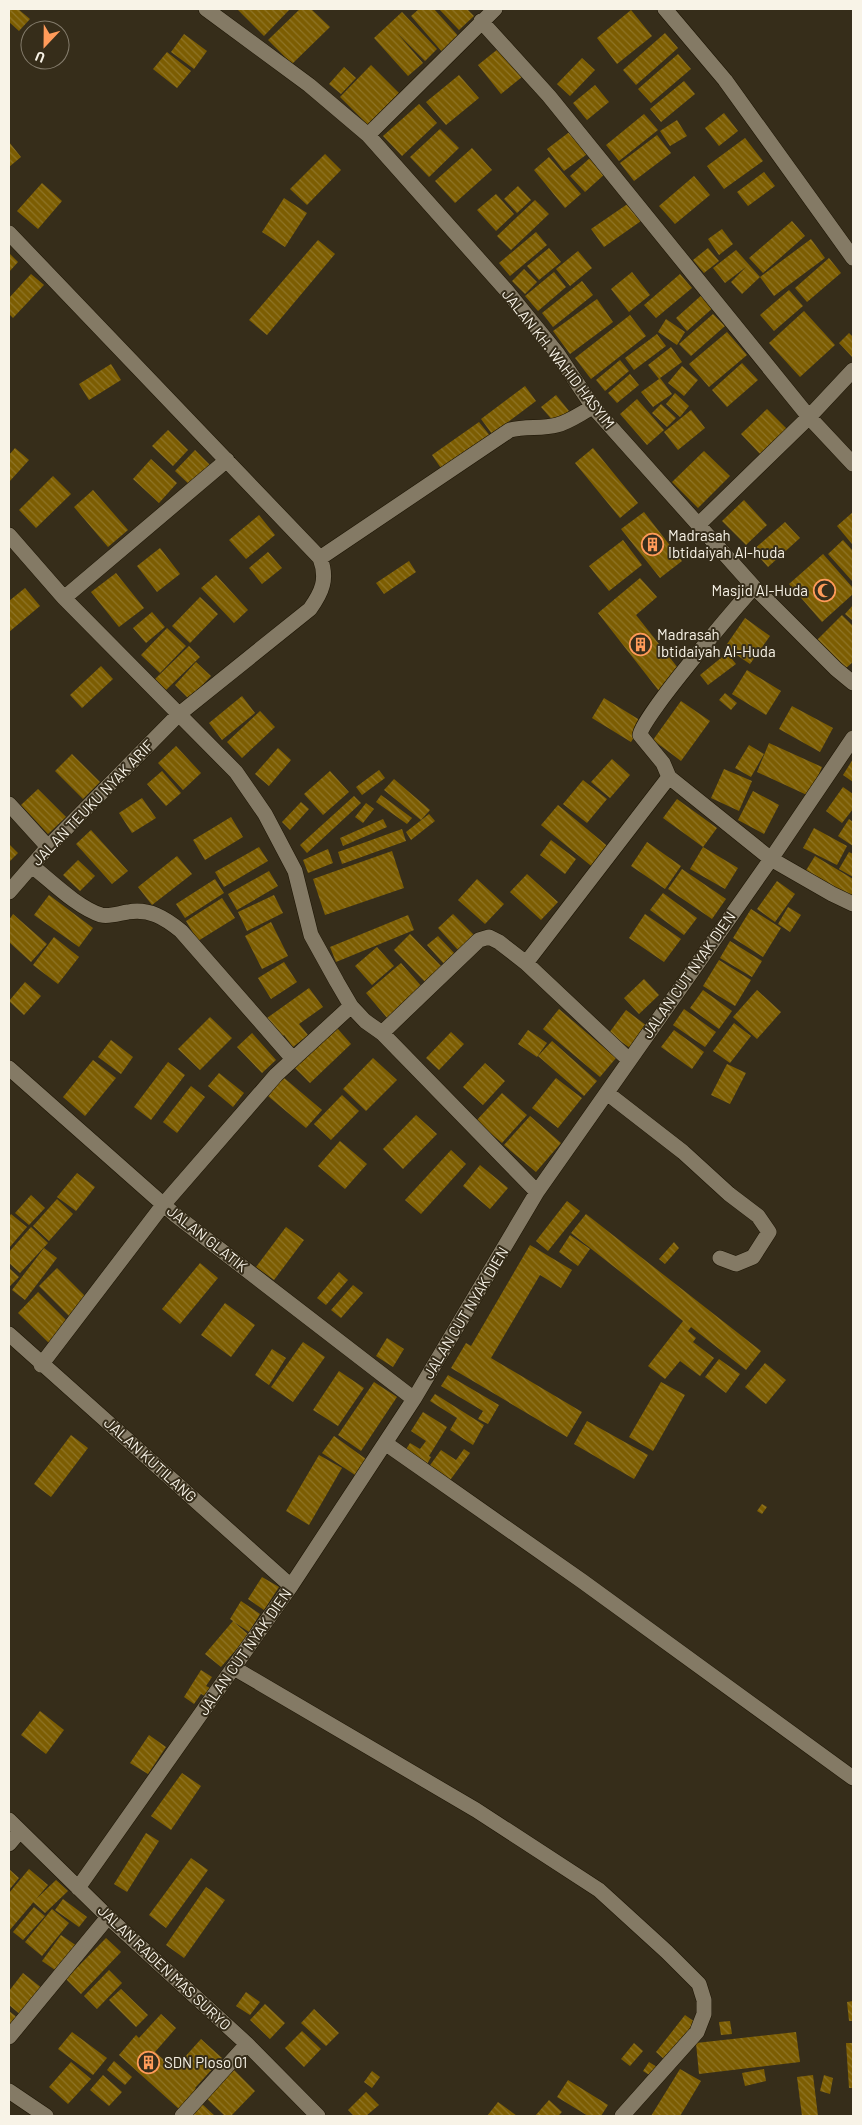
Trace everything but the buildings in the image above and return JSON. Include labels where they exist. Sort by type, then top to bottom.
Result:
[{"type":"street","name":"JALAN KH. WAHID HASYIM","points":[[206,9],[309,85],[368,136],[506,290],[558,353],[592,408],[754,587],[853,684]]},
{"type":"street","points":[[368,136],[495,9]]},
{"type":"street","points":[[665,9],[725,80],[853,258]]},
{"type":"street","points":[[481,21],[549,96],[809,417],[853,464]]},
{"type":"street","points":[[9,233],[320,558],[510,430],[558,425],[592,408]]},
{"type":"street","points":[[698,526],[809,417],[853,370]]},
{"type":"street","points":[[64,598],[227,460]]},
{"type":"street","points":[[9,535],[64,598],[236,772],[265,814],[295,871],[311,935],[351,1006],[365,1021],[382,1033],[537,1192]]},
{"type":"street","name":"JALAN TEUKU NYAK ARIF","points":[[9,892],[48,847],[178,715],[310,610],[320,594],[325,571],[320,558]]},
{"type":"street","points":[[754,587],[701,649],[640,730],[640,735],[663,763],[669,777],[771,859],[853,904]]},
{"type":"street","name":"JALAN CUT NYAK DIEN","points":[[78,1888],[291,1586],[414,1399],[537,1192],[771,859],[853,738]]},
{"type":"street","points":[[526,964],[669,777]]},
{"type":"street","points":[[9,804],[48,847]]},
{"type":"street","points":[[32,866],[93,912],[103,916],[141,910],[171,923],[181,931],[293,1059]]},
{"type":"street","points":[[382,1033],[479,940],[489,937],[499,942],[526,964],[629,1060]]},
{"type":"street","points":[[41,1365],[163,1205],[276,1075],[351,1006]]},
{"type":"street","name":"JALAN GLATIK","points":[[9,1068],[163,1205],[414,1399]]},
{"type":"street","points":[[607,1093],[683,1152],[728,1194],[758,1216],[769,1232],[754,1257],[736,1264],[720,1258]]},
{"type":"street","name":"JALAN KUTILANG","points":[[9,1334],[41,1365],[291,1586]]},
{"type":"street","points":[[385,1443],[590,1586],[853,1778]]},
{"type":"street","points":[[234,1668],[476,1810],[599,1890],[699,1984],[704,2000],[704,2014],[697,2032],[622,2116]]},
{"type":"street","points":[[9,1844],[14,1826]]},
{"type":"street","name":"JALAN RADEN MAS SURYO","points":[[14,1826],[108,1918],[247,2044],[318,2116]]},
{"type":"street","points":[[9,2037],[108,1918]]},
{"type":"street","points":[[182,2116],[247,2044]]},
{"type":"street","points":[[9,2091],[46,2116]]},
{"type":"place","name":"Madrasah Ibtidaiyah Al-huda","points":[[652,545]]},
{"type":"place","name":"Masjid Al-Huda","points":[[824,591]]},
{"type":"place","name":"Madrasah Ibtidaiyah Al-Huda","points":[[641,644]]},
{"type":"place","name":"SDN Ploso 01","points":[[148,2063]]}]
